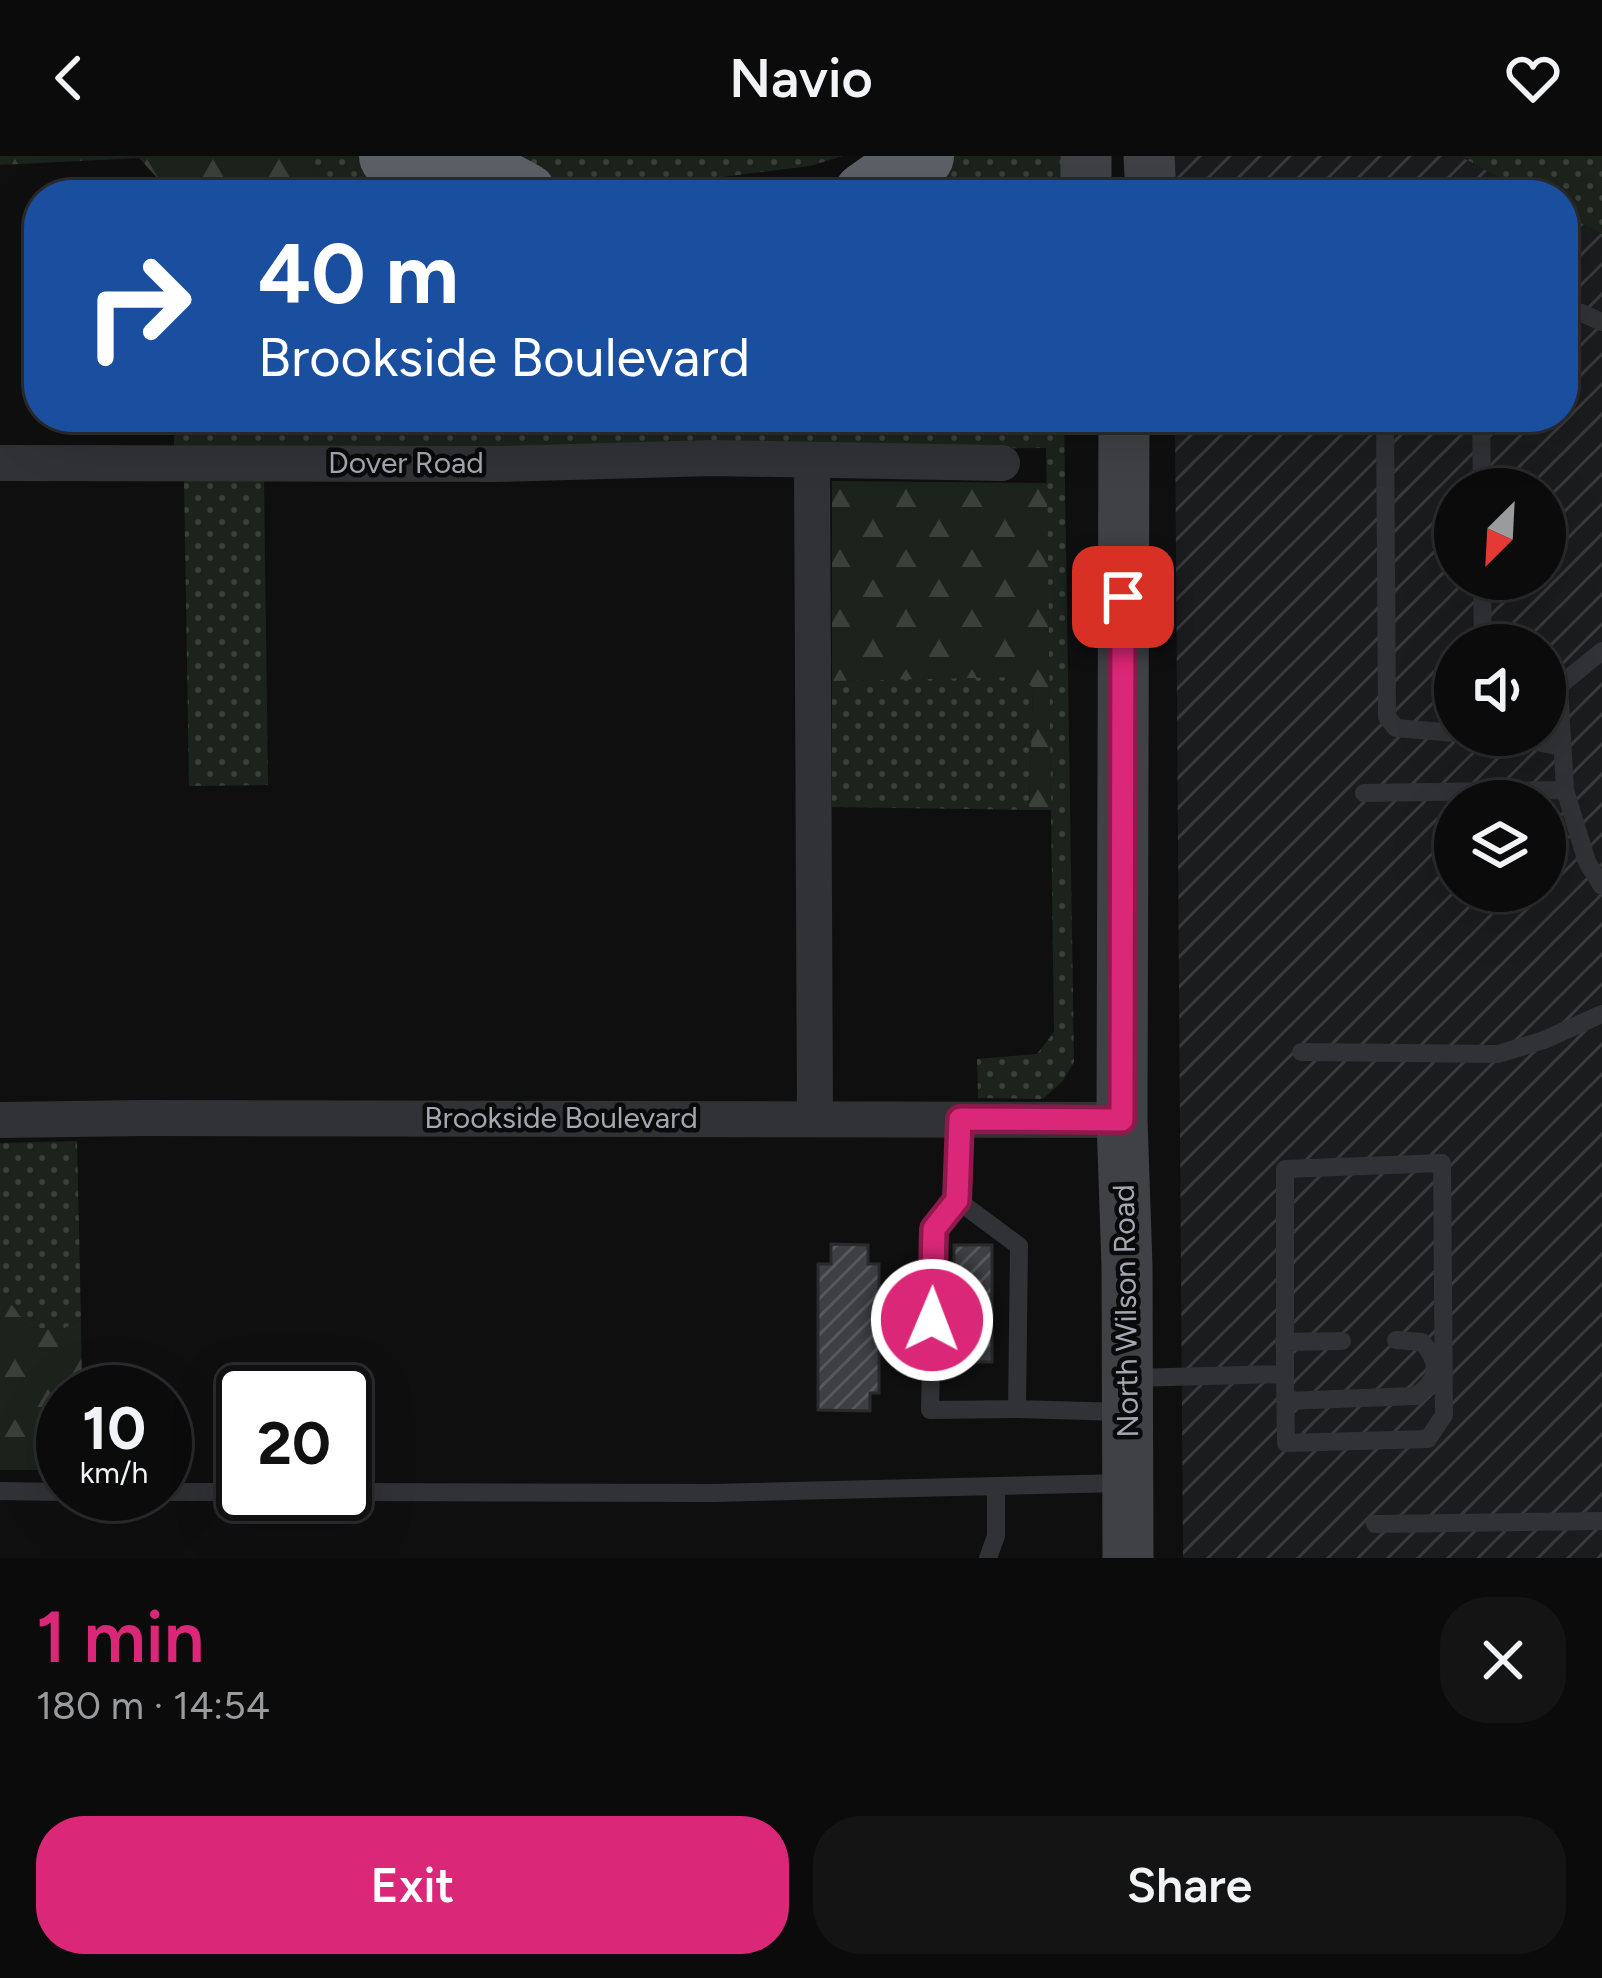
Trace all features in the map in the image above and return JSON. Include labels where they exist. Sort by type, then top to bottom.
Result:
[{"type":"highway","points":[[392,156],[415,180]]},
{"type":"highway","points":[[466,156],[496,180]]},
{"type":"highway","points":[[887,180],[921,156]]},
{"type":"main road","name":"North Wilson Road","points":[[1124,432],[1122,1120],[1128,1558]]},
{"type":"street","name":"Dover Road","points":[[0,463],[496,464],[713,458],[1002,463]]},
{"type":"street","points":[[812,460],[815,1119]]},
{"type":"street","name":"Brookside Boulevard","points":[[0,1120],[1122,1120]]},
{"type":"lane","points":[[1385,432],[1387,716],[1396,728],[1434,731]]},
{"type":"lane","points":[[1481,432],[1482,468]]},
{"type":"lane","points":[[1566,680],[1602,651]]},
{"type":"lane","points":[[1364,793],[1434,792]]},
{"type":"lane","points":[[1566,796],[1587,862],[1602,886]]},
{"type":"lane","points":[[1301,1052],[1498,1054],[1602,1014]]},
{"type":"lane","points":[[960,1119],[957,1200],[934,1229],[930,1410],[1016,1409],[1285,1374]]},
{"type":"lane","points":[[1442,1163],[1444,1415],[1428,1439],[1286,1443],[1284,1342],[1285,1169],[1442,1163]]},
{"type":"lane","points":[[957,1200],[1019,1246],[1016,1409]]},
{"type":"lane","points":[[1285,1401],[1415,1396],[1428,1388],[1435,1371],[1433,1354],[1422,1342],[1396,1340]]},
{"type":"lane","points":[[1284,1342],[1342,1341]]},
{"type":"lane","points":[[372,1492],[714,1492],[1128,1483]]},
{"type":"lane","points":[[988,1558],[997,1536],[997,1486]]},
{"type":"lane","points":[[0,1491],[36,1492]]},
{"type":"lane","points":[[1375,1524],[1602,1521]]},
{"type":"shaded area","points":[[1173,156],[1460,156],[1504,180],[1174,180]]},
{"type":"shaded area","points":[[1578,221],[1602,234],[1602,1558],[1183,1558],[1175,432],[1578,432]]},
{"type":"green space","points":[[0,156],[304,156],[325,180],[159,180],[139,158],[0,165]]},
{"type":"green space","points":[[304,156],[359,156],[379,180],[325,180]]},
{"type":"green space","points":[[508,156],[843,156],[810,166],[699,180],[545,176]]},
{"type":"green space","points":[[943,156],[1061,156],[1062,180],[913,180]]},
{"type":"green space","points":[[1460,156],[1602,156],[1602,234],[1578,221],[1578,180],[1504,180]]},
{"type":"green space","points":[[174,432],[1064,432],[1074,1062],[1063,1081],[1043,1099],[978,1098],[977,1059],[1037,1054],[1054,1032],[1046,448],[174,452]]},
{"type":"green space","points":[[264,479],[268,785],[189,786],[184,480]]},
{"type":"green space","points":[[832,481],[1047,483],[1051,810],[1029,810],[1033,688],[1021,677],[832,681]]},
{"type":"green space","points":[[1021,676],[1033,688],[1029,810],[832,807],[832,681]]},
{"type":"green space","points":[[77,1141],[81,1320],[61,1330],[28,1327],[12,1306],[0,1313],[0,1143]]},
{"type":"green space","points":[[12,1305],[28,1327],[61,1330],[81,1320],[82,1365],[36,1365],[36,1470],[0,1470],[0,1313]]},
{"type":"building","points":[[831,1244],[868,1245],[868,1264],[879,1264],[879,1393],[870,1393],[870,1411],[818,1410],[818,1264],[831,1264]]},
{"type":"building","points":[[954,1245],[992,1245],[992,1362],[954,1362]]},
{"type":"route","points":[[932,1320],[934,1229],[957,1200],[960,1119],[1122,1120],[1123,597]]}]
